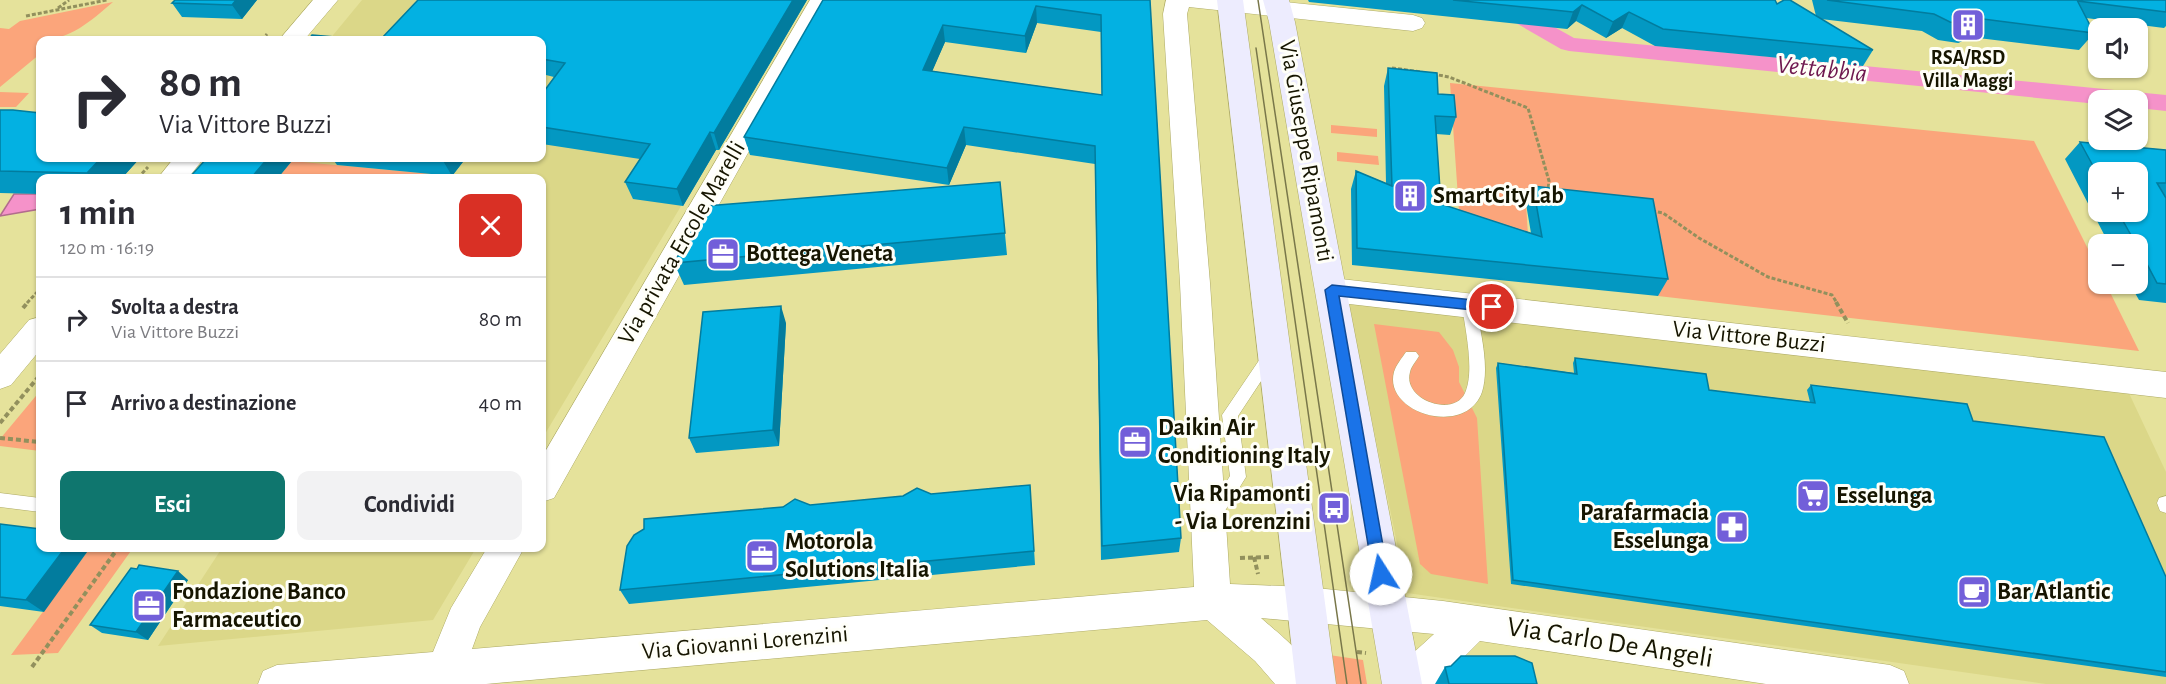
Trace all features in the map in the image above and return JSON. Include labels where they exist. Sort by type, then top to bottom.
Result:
[{"type":"street","points":[[294,36],[326,0]]},
{"type":"street","name":"Via privata Ercole Marelli","points":[[546,480],[822,0]]},
{"type":"street","points":[[1178,0],[1175,14],[1196,283],[1213,602],[1268,648],[1301,684]]},
{"type":"street","name":"Via Giuseppe Ripamonti","points":[[1191,0],[1277,5],[1413,23]]},
{"type":"street","points":[[1230,2],[1316,684]]},
{"type":"street","name":"Via Giuseppe Ripamonti","points":[[1277,5],[1332,290],[1402,684]]},
{"type":"street","points":[[176,174],[186,162]]},
{"type":"street","name":"Via Vittore Buzzi","points":[[1332,290],[2166,386]]},
{"type":"street","points":[[0,376],[36,334]]},
{"type":"street","points":[[446,669],[465,620],[504,552]]},
{"type":"street","name":"Via Giovanni Lorenzini","points":[[277,684],[1238,600],[1306,604]]},
{"type":"street","points":[[1306,604],[1388,611]]},
{"type":"street","name":"Via Carlo De Angeli","points":[[1388,611],[1473,622],[1741,673],[1890,684]]},
{"type":"street","name":"Via Carlo De Angeli","points":[[1416,684],[1426,667],[1473,622]]},
{"type":"lane","points":[[1411,356],[1402,367],[1400,374],[1404,390],[1411,399],[1435,410],[1460,409],[1469,402],[1474,393],[1475,366],[1469,305]]},
{"type":"lane","points":[[1209,521],[1239,477],[1230,415],[1274,349]]},
{"type":"lane","points":[[0,500],[36,504]]},
{"type":"path","points":[[55,10],[69,0]]},
{"type":"path","points":[[26,16],[107,0]]},
{"type":"path","points":[[1392,68],[1449,77],[1528,108],[1549,181],[1548,191]]},
{"type":"path","points":[[1641,208],[1663,213],[1699,238],[1768,277],[1832,295],[1846,317],[1857,349]]},
{"type":"path","points":[[0,423],[36,380]]},
{"type":"path","points":[[0,438],[36,442]]},
{"type":"path","points":[[32,667],[115,552]]},
{"type":"path","points":[[1234,558],[1269,556]]},
{"type":"path","points":[[1254,557],[1259,577]]},
{"type":"shaded area","points":[[362,0],[804,0],[546,432],[546,174],[218,174],[229,162],[546,162],[546,36],[332,36]]},
{"type":"shaded area","points":[[113,2],[80,28],[63,36],[36,36],[36,57],[0,87],[0,28],[9,29],[20,21]]},
{"type":"shaded area","points":[[1450,83],[2034,141],[2088,249],[2088,294],[2111,294],[2139,351],[1658,296],[1526,204],[1528,235],[1460,226]]},
{"type":"shaded area","points":[[0,92],[29,93],[16,107],[0,107]]},
{"type":"shaded area","points":[[1331,125],[1377,129],[1377,137],[1331,133]]},
{"type":"shaded area","points":[[1337,152],[1378,156],[1379,165],[1337,161]]},
{"type":"shaded area","points":[[291,162],[303,162],[432,174],[281,174]]},
{"type":"shaded area","points":[[14,194],[36,194],[36,210],[0,216]]},
{"type":"shaded area","points":[[1348,302],[2127,389],[2166,472],[2166,684],[2046,684],[1407,593]]},
{"type":"shaded area","points":[[1374,324],[1439,332],[1453,350],[1459,367],[1459,382],[1477,418],[1488,584],[1431,574],[1420,564]]},
{"type":"shaded area","points":[[36,396],[36,450],[0,446],[0,439]]},
{"type":"shaded area","points":[[87,552],[130,552],[58,653],[11,655]]},
{"type":"shaded area","points":[[219,552],[474,552],[433,620],[158,646]]},
{"type":"shaded area","points":[[1329,655],[1363,660],[1367,684],[1333,684]]},
{"type":"building","points":[[175,0],[236,0],[232,5],[172,3]]},
{"type":"building","points":[[418,0],[793,0],[714,133],[710,132],[677,189],[625,182],[650,144],[546,128],[546,89],[565,63],[546,60],[546,36],[384,36]]},
{"type":"building","points":[[823,0],[1150,0],[1181,538],[1102,546],[1095,146],[964,127],[947,168],[744,137]],"holes":[[[1036,6],[1101,15],[1102,95],[923,70],[943,25],[1025,36]]]},
{"type":"building","points":[[1453,0],[1775,0],[1777,4],[1790,0],[1873,50],[1663,29],[1629,12],[1613,22],[1582,5],[1573,12]]},
{"type":"building","points":[[1827,0],[2077,0],[2088,21],[2088,32],[1983,19],[1971,25],[1950,22],[1934,14]]},
{"type":"building","points":[[2166,0],[2166,12],[2078,1]]},
{"type":"building","name":"SmartCityLab","points":[[1388,68],[1437,73],[1438,94],[1454,95],[1456,117],[1435,116],[1441,204],[1542,237],[1533,186],[1653,199],[1668,279],[1357,248],[1356,171],[1392,186]]},
{"type":"building","points":[[0,110],[36,113],[36,162],[97,162],[87,173],[0,171]]},
{"type":"building","points":[[2080,142],[2088,143],[2088,150],[2166,150],[2166,183],[2157,183],[2166,198],[2166,284],[2157,283],[2148,266],[2148,234],[2130,234],[2124,222],[2148,222],[2148,162],[2091,162]]},
{"type":"building","points":[[203,162],[265,162],[254,174],[193,174]]},
{"type":"building","points":[[1000,182],[1005,233],[674,263],[706,206]]},
{"type":"building","points":[[781,306],[773,430],[689,438],[703,312]]},
{"type":"building","points":[[1575,358],[1706,374],[1709,390],[1815,403],[1811,385],[1967,404],[1973,421],[2104,437],[2166,577],[2166,672],[1513,580],[1498,363],[1577,374]]},
{"type":"building","points":[[1030,485],[1034,551],[620,590],[627,546],[634,535],[644,529],[644,519],[783,507],[795,499],[810,505],[903,496],[917,488],[931,494]]},
{"type":"building","points":[[0,524],[36,528],[36,552],[62,552],[26,600],[0,597]]},
{"type":"building","points":[[139,565],[178,571],[136,632],[90,625],[131,568],[137,569]]},
{"type":"building","points":[[1461,656],[1515,656],[1532,663],[1537,684],[1449,684],[1445,667],[1451,666]]},
{"type":"waterway","name":"Vettabbia","points":[[1490,0],[1569,44],[2166,103]]},
{"type":"tram line","points":[[1258,0],[1361,684]]},
{"type":"tram line","points":[[1256,48],[1347,684]]},
{"type":"place","name":"RSA/RSD Villa Maggi","points":[[1968,25]]},
{"type":"place","name":"SmartCityLab","points":[[1410,196]]},
{"type":"place","name":"Bottega Veneta","points":[[723,254]]},
{"type":"place","name":"Daikin Air Conditioning Italy","points":[[1135,442]]},
{"type":"place","name":"Esselunga","points":[[1813,496]]},
{"type":"place","name":"Via Ripamonti - Via Lorenzini","points":[[1334,508]]},
{"type":"place","name":"Parafarmacia Esselunga","points":[[1732,527]]},
{"type":"place","name":"Motorola Solutions Italia","points":[[762,556]]},
{"type":"place","name":"Bar Atlantic","points":[[1974,592]]},
{"type":"place","name":"Fondazione Banco Farmaceutico","points":[[149,606]]},
{"type":"route","points":[[1381,574],[1332,290],[1492,307]]}]
